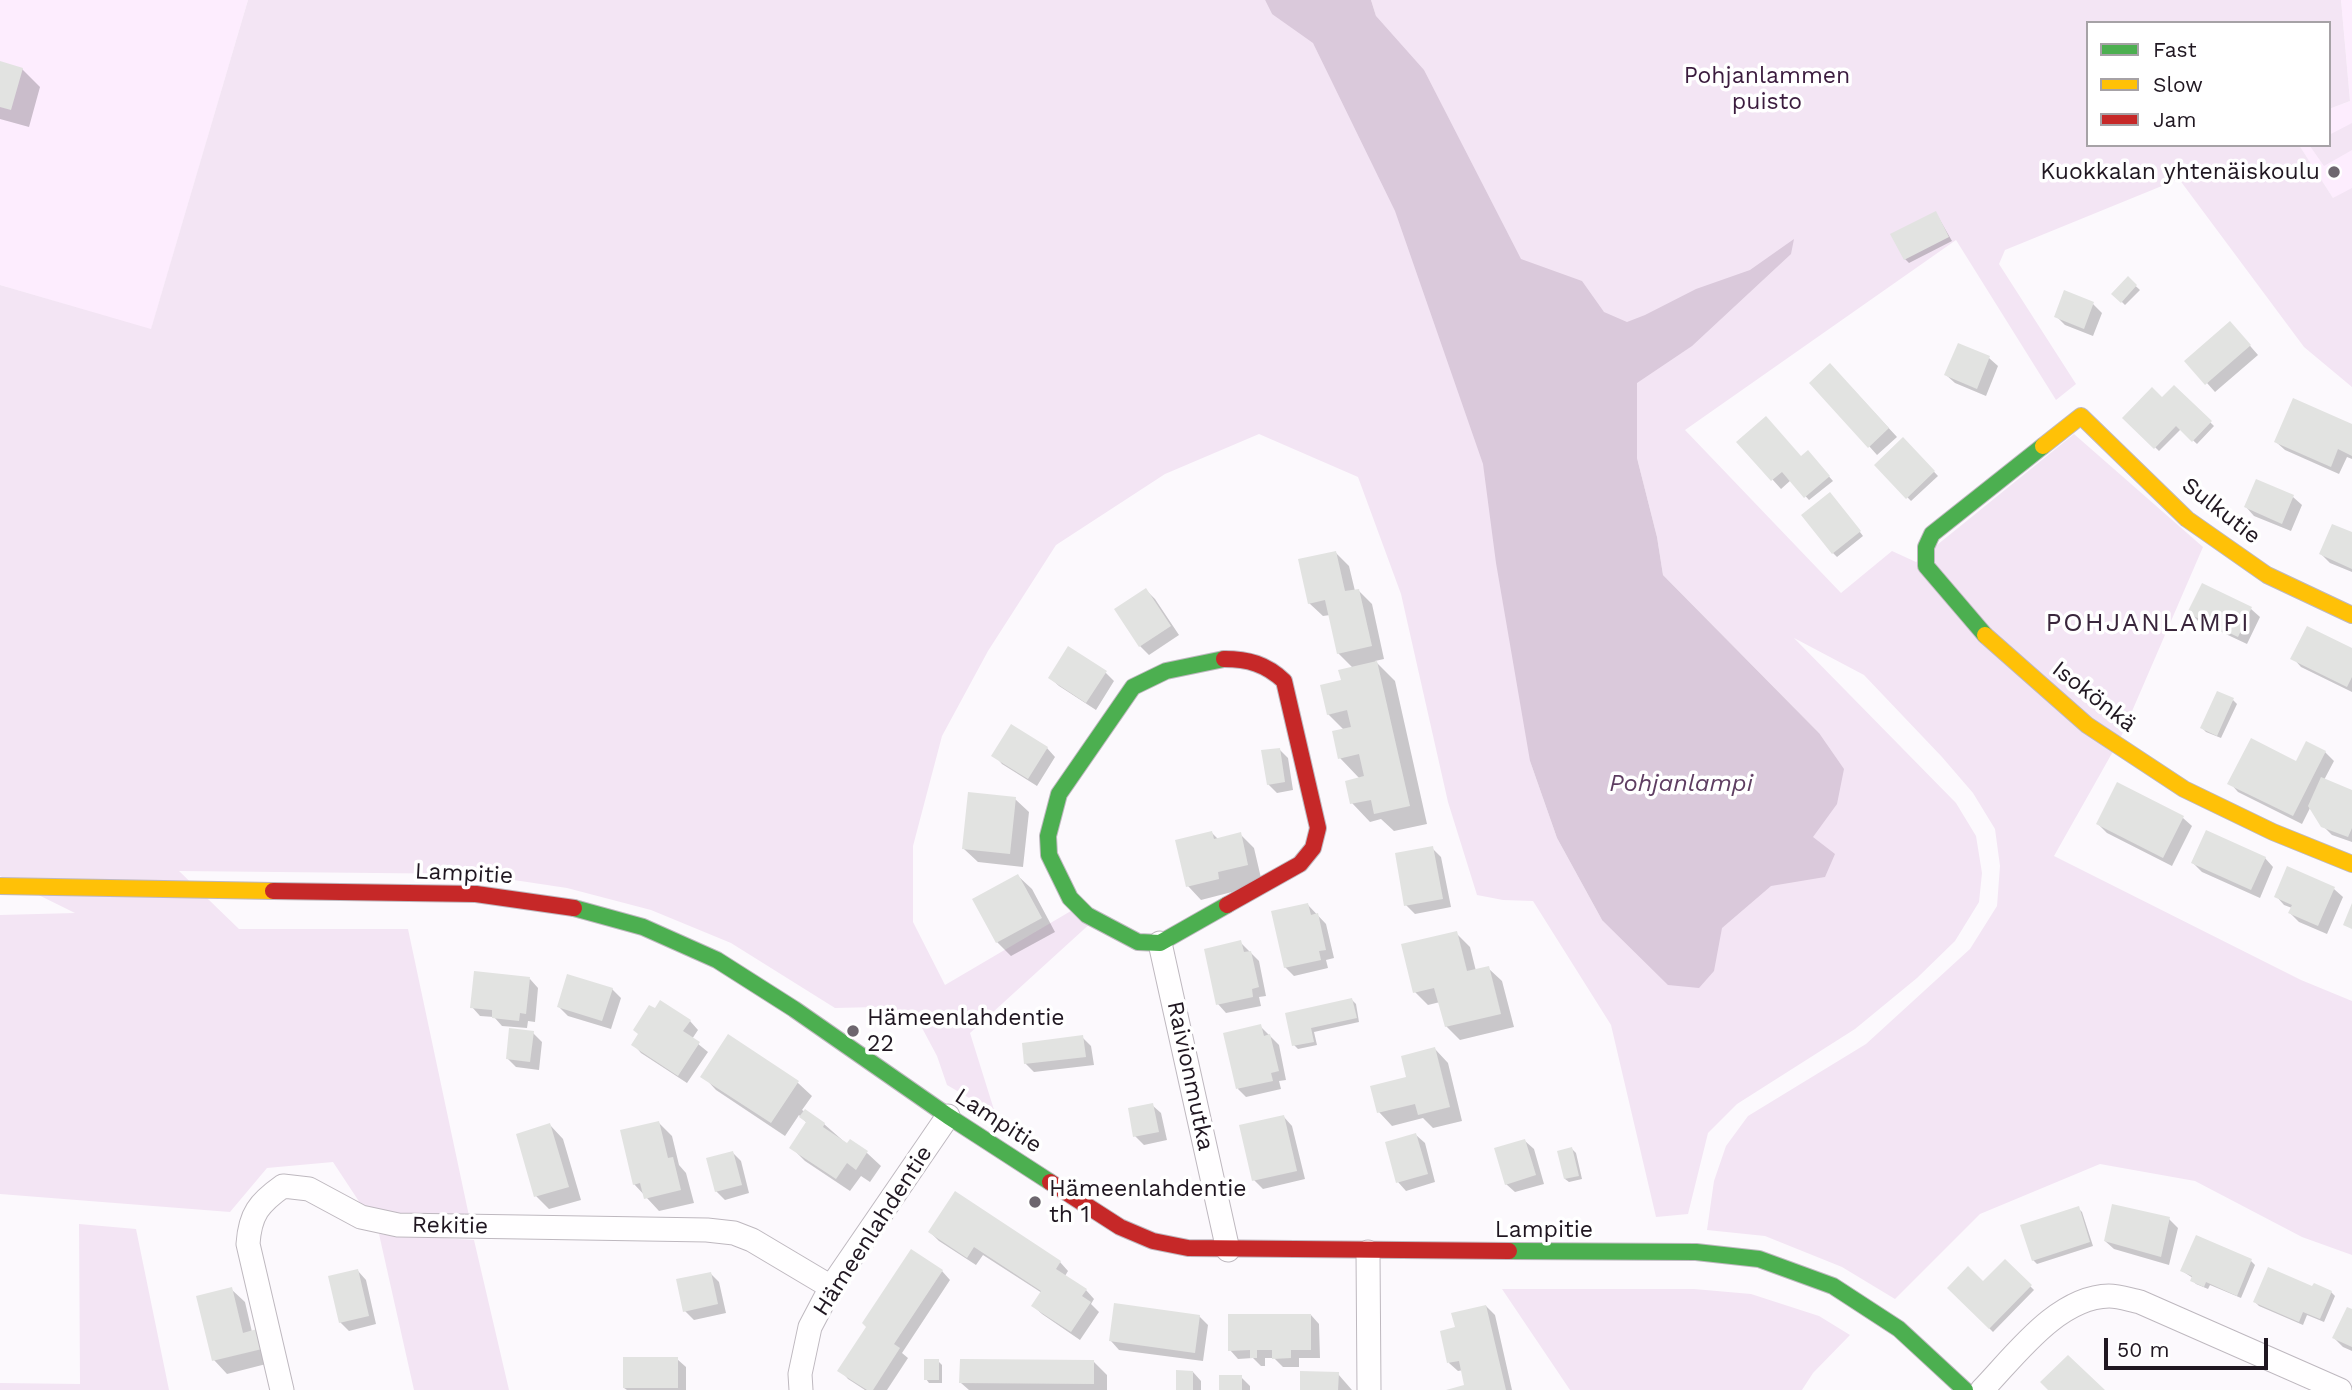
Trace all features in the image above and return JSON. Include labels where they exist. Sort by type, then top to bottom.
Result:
[{"type":"street","name":"Sulkutie","points":[[2081,416],[2187,519],[2267,575],[2352,615]]},
{"type":"street","name":"Isokönkä","points":[[2081,416],[1932,534],[1926,547],[1926,566],[1989,640],[2087,725],[2184,789],[2273,832],[2352,864]]},
{"type":"street","points":[[1224,659],[1262,663],[1274,670],[1284,681],[1290,699],[1318,828],[1317,842],[1310,855],[1300,864],[1160,943],[1138,942],[1087,915],[1070,898],[1049,855],[1048,836],[1059,794],[1133,687],[1148,677],[1164,670],[1224,659]]},
{"type":"street","name":"Lampitie","points":[[0,886],[477,894],[564,905],[643,927],[717,960],[794,1009],[948,1116],[1120,1227],[1153,1241],[1188,1248],[1228,1250],[1696,1252],[1759,1259],[1833,1286],[1899,1329],[1965,1390]]},
{"type":"street","name":"Raivionmutka","points":[[1160,943],[1228,1250]]},
{"type":"street","name":"Hämeenlahdentie","points":[[801,1390],[800,1374],[810,1327],[831,1287],[948,1116]]},
{"type":"street","name":"Rekitie","points":[[282,1390],[248,1244],[249,1225],[261,1201],[283,1186],[309,1189],[361,1217],[398,1224],[707,1230],[734,1233],[752,1240],[831,1287]]},
{"type":"street","points":[[1368,1252],[1369,1390]]},
{"type":"street","points":[[1982,1390],[2055,1314],[2081,1301],[2109,1296],[2140,1303],[2340,1390]]},
{"type":"shaded area","points":[[0,0],[248,0],[151,330],[0,285]]},
{"type":"shaded area","name":"Kuokkalan yhtenäiskoulu","points":[[2341,0],[2352,0],[2352,295],[2333,198],[2300,147],[2331,147],[2331,108],[2350,101]]},
{"type":"green space","name":"Pohjanlammen puisto","points":[[248,0],[1265,0],[1272,14],[1376,16],[1371,0],[2341,0],[2350,101],[2331,108],[2331,21],[2086,21],[2086,147],[2300,147],[2333,198],[2352,188],[2352,387],[2304,347],[2179,179],[2005,250],[1999,264],[2076,384],[2056,400],[1956,240],[1685,430],[1841,593],[1892,551],[1916,562],[2074,434],[2203,547],[2120,739],[2054,856],[2301,980],[2352,1001],[2352,1255],[2302,1237],[2195,1181],[2100,1164],[1980,1214],[1895,1299],[1842,1267],[1765,1236],[1707,1230],[1714,1181],[1726,1146],[1748,1116],[1866,1044],[1970,949],[1997,906],[2000,866],[1995,829],[1973,793],[1864,675],[1794,638],[1956,803],[1976,836],[1982,873],[1979,902],[1955,941],[1917,978],[1855,1029],[1737,1104],[1708,1133],[1688,1214],[1656,1217],[1611,1025],[1533,901],[1503,900],[1477,895],[1448,802],[1401,594],[1358,477],[1259,434],[1165,474],[1056,545],[988,651],[942,736],[913,846],[913,922],[945,985],[1076,908],[1093,921],[970,1033],[995,1113],[947,1085],[937,1056],[921,1026],[877,1007],[835,1008],[731,943],[651,910],[567,888],[474,874],[179,871],[239,929],[408,929],[469,1216],[401,1214],[362,1206],[333,1162],[267,1168],[230,1212],[0,1194],[0,915],[75,913],[0,876],[0,285],[151,329]],"holes":[[[1637,400],[1637,458],[1657,537],[1663,575],[1819,733],[1602,920],[1557,838],[1530,761]]]},
{"type":"green space","points":[[2352,123],[2352,150],[2324,166],[2311,147],[2331,147],[2331,134]]},
{"type":"green space","points":[[79,1224],[136,1229],[169,1390],[0,1390],[0,1383],[80,1384]]},
{"type":"green space","points":[[379,1234],[474,1240],[509,1390],[414,1390]]},
{"type":"green space","points":[[1502,1289],[1694,1289],[1751,1294],[1819,1316],[1850,1335],[1813,1373],[1802,1390],[1570,1390]]},
{"type":"water","name":"Pohjanlampi","points":[[1265,0],[1371,0],[1376,16],[1424,70],[1521,259],[1582,281],[1604,312],[1627,322],[1696,289],[1750,270],[1794,239],[1791,254],[1692,346],[1637,383],[1637,458],[1657,537],[1663,575],[1819,733],[1844,769],[1837,804],[1813,837],[1835,854],[1825,877],[1771,886],[1722,928],[1714,971],[1699,988],[1668,985],[1602,920],[1557,838],[1530,761],[1496,563],[1483,464],[1395,211],[1313,43],[1272,14]]},
{"type":"building","points":[[0,61],[23,68],[11,110],[0,107]]},
{"type":"building","points":[[1936,211],[1949,237],[1904,260],[1890,234]]},
{"type":"building","points":[[2128,276],[2137,285],[2121,303],[2111,294]]},
{"type":"building","points":[[2064,290],[2094,302],[2084,329],[2054,317]]},
{"type":"building","points":[[2230,321],[2251,345],[2205,385],[2184,361]]},
{"type":"building","points":[[1958,343],[1990,356],[1977,389],[1944,375]]},
{"type":"building","points":[[1830,363],[1889,428],[1868,448],[1809,383]]},
{"type":"building","points":[[2174,385],[2212,421],[2192,442],[2176,426],[2154,449],[2122,418],[2152,387],[2162,397]]},
{"type":"building","points":[[2293,398],[2352,424],[2352,456],[2338,449],[2331,467],[2274,442]]},
{"type":"building","points":[[1766,416],[1801,456],[1808,450],[1830,476],[1804,498],[1782,472],[1771,481],[1736,442]]},
{"type":"building","points":[[1903,437],[1935,471],[1906,499],[1874,465]]},
{"type":"building","points":[[2256,479],[2294,495],[2282,524],[2244,507]]},
{"type":"building","points":[[1830,492],[1861,531],[1832,554],[1801,515]]},
{"type":"building","points":[[2332,524],[2352,532],[2352,569],[2319,554]]},
{"type":"building","points":[[1336,551],[1345,591],[1359,589],[1372,646],[1337,654],[1325,600],[1308,604],[1298,559]]},
{"type":"building","points":[[2202,583],[2252,607],[2238,637],[2187,613]]},
{"type":"building","points":[[1146,588],[1171,626],[1139,647],[1114,609]]},
{"type":"building","points":[[2307,626],[2352,648],[2352,677],[2347,687],[2290,659]]},
{"type":"building","points":[[1068,646],[1107,671],[1086,703],[1048,678]]},
{"type":"building","points":[[1377,661],[1410,806],[1374,814],[1371,800],[1350,804],[1345,781],[1364,776],[1359,754],[1338,759],[1332,731],[1351,727],[1347,710],[1327,715],[1320,685],[1341,680],[1338,670]]},
{"type":"building","points":[[2217,691],[2234,698],[2217,736],[2200,728]]},
{"type":"building","points":[[1011,724],[1048,747],[1028,779],[991,756]]},
{"type":"building","points":[[2251,738],[2296,761],[2306,741],[2326,751],[2293,816],[2227,784]]},
{"type":"building","points":[[1280,748],[1285,782],[1267,785],[1261,750]]},
{"type":"building","points":[[2321,777],[2352,790],[2352,828],[2348,837],[2321,827],[2308,806]]},
{"type":"building","points":[[2117,782],[2184,816],[2163,858],[2096,824]]},
{"type":"building","points":[[968,792],[1016,797],[1010,854],[962,849]]},
{"type":"building","points":[[2206,830],[2266,857],[2251,890],[2191,863]]},
{"type":"building","points":[[1212,831],[1214,839],[1241,832],[1248,865],[1218,872],[1219,879],[1186,887],[1175,840]]},
{"type":"building","points":[[1433,846],[1443,899],[1404,906],[1395,853]]},
{"type":"building","points":[[2287,866],[2335,887],[2318,926],[2288,913],[2292,905],[2274,897]]},
{"type":"building","points":[[1018,874],[1042,918],[996,943],[972,899]]},
{"type":"building","points":[[1308,903],[1311,915],[1318,913],[1326,950],[1319,951],[1321,960],[1284,968],[1271,911]]},
{"type":"building","points":[[2352,903],[2352,929],[2343,925]]},
{"type":"building","points":[[1457,931],[1467,971],[1489,966],[1501,1014],[1445,1027],[1434,988],[1413,993],[1401,944]]},
{"type":"building","points":[[1241,940],[1244,952],[1251,951],[1259,987],[1252,989],[1253,997],[1216,1005],[1204,949]]},
{"type":"building","points":[[474,971],[530,977],[526,1014],[520,1013],[519,1021],[492,1018],[492,1010],[470,1008]]},
{"type":"building","points":[[567,974],[613,988],[602,1021],[557,1007]]},
{"type":"building","points":[[1352,998],[1357,1018],[1311,1028],[1314,1042],[1292,1046],[1285,1013]]},
{"type":"building","points":[[660,1000],[691,1020],[683,1031],[700,1042],[678,1076],[631,1045],[638,1034],[633,1030],[649,1005],[655,1008]]},
{"type":"building","points":[[1261,1024],[1264,1036],[1270,1034],[1279,1071],[1271,1073],[1273,1081],[1236,1089],[1223,1033]]},
{"type":"building","points":[[509,1028],[534,1031],[530,1062],[506,1059]]},
{"type":"building","points":[[728,1034],[799,1081],[771,1123],[700,1077]]},
{"type":"building","points":[[1083,1035],[1086,1057],[1024,1064],[1022,1043]]},
{"type":"building","points":[[1435,1047],[1450,1107],[1418,1115],[1415,1104],[1377,1113],[1370,1086],[1406,1077],[1401,1056]]},
{"type":"building","points":[[1153,1103],[1159,1132],[1133,1137],[1128,1108]]},
{"type":"building","points":[[805,1109],[825,1123],[823,1127],[847,1143],[850,1139],[868,1151],[856,1170],[847,1163],[836,1179],[789,1148],[806,1122],[799,1117]]},
{"type":"building","points":[[1284,1115],[1297,1171],[1252,1181],[1239,1125]]},
{"type":"building","points":[[659,1121],[668,1158],[673,1157],[681,1190],[644,1199],[640,1183],[633,1185],[620,1130]]},
{"type":"building","points":[[550,1123],[569,1187],[534,1197],[516,1134]]},
{"type":"building","points":[[1416,1133],[1428,1174],[1396,1183],[1385,1142]]},
{"type":"building","points":[[1525,1139],[1536,1175],[1505,1185],[1494,1148]]},
{"type":"building","points":[[1572,1147],[1579,1176],[1564,1179],[1557,1151]]},
{"type":"building","points":[[733,1151],[742,1185],[715,1192],[706,1158]]},
{"type":"building","points":[[955,1191],[1061,1261],[1056,1269],[1087,1289],[1082,1296],[1091,1302],[1071,1332],[1031,1306],[1041,1291],[974,1247],[967,1258],[928,1232]]},
{"type":"building","points":[[2112,1204],[2170,1217],[2161,1257],[2104,1241]]},
{"type":"building","points":[[2079,1206],[2090,1242],[2032,1261],[2020,1225]]},
{"type":"building","points":[[2196,1235],[2252,1259],[2237,1296],[2206,1282],[2204,1287],[2190,1281],[2192,1276],[2180,1271]]},
{"type":"building","points":[[911,1249],[943,1270],[894,1344],[900,1348],[873,1390],[867,1390],[837,1371],[866,1327],[862,1323]]},
{"type":"building","points":[[2005,1259],[2032,1285],[1989,1329],[1947,1288],[1968,1266],[1983,1281]]},
{"type":"building","points":[[2268,1267],[2312,1286],[2314,1283],[2332,1291],[2320,1319],[2303,1312],[2299,1322],[2253,1302]]},
{"type":"building","points":[[358,1269],[369,1316],[339,1323],[328,1276]]},
{"type":"building","points":[[711,1272],[718,1304],[683,1312],[676,1279]]},
{"type":"building","points":[[232,1287],[243,1333],[257,1329],[262,1349],[212,1361],[196,1296]]},
{"type":"building","points":[[1114,1303],[1200,1315],[1195,1353],[1109,1341]]},
{"type":"building","points":[[1486,1305],[1506,1390],[1446,1390],[1464,1385],[1459,1361],[1447,1363],[1440,1331],[1455,1327],[1451,1313]]},
{"type":"building","points":[[2347,1307],[2352,1309],[2352,1347],[2332,1338]]},
{"type":"building","points":[[1228,1314],[1311,1314],[1311,1350],[1291,1350],[1291,1358],[1272,1359],[1272,1350],[1257,1350],[1257,1358],[1250,1358],[1250,1350],[1228,1351]]},
{"type":"building","points":[[2068,1355],[2105,1390],[2048,1390],[2040,1382]]},
{"type":"building","points":[[623,1357],[678,1357],[678,1388],[623,1388]]},
{"type":"building","points":[[924,1359],[939,1359],[939,1380],[924,1380]]},
{"type":"building","points":[[960,1359],[1094,1360],[1094,1384],[959,1383]]},
{"type":"building","points":[[1176,1370],[1193,1371],[1193,1390],[1176,1390]]},
{"type":"building","points":[[1300,1371],[1339,1372],[1338,1390],[1300,1390]]},
{"type":"building","points":[[1219,1375],[1242,1375],[1242,1390],[1219,1390]]},
{"type":"traffic: fast","points":[[1985,635],[1926,566],[1926,547],[1932,534],[2043,446]]},
{"type":"traffic: fast","points":[[1224,659],[1166,671],[1133,687],[1059,794],[1048,836],[1049,855],[1070,898],[1087,915],[1138,942],[1160,943],[1227,905]]},
{"type":"traffic: fast","points":[[574,908],[643,927],[717,960],[1050,1182]]},
{"type":"traffic: fast","points":[[1509,1251],[1696,1252],[1759,1259],[1833,1286],[1899,1329],[1965,1390]]},
{"type":"traffic: slow","points":[[2043,446],[2081,416],[2187,519],[2267,575],[2352,615]]},
{"type":"traffic: slow","points":[[1985,635],[2087,725],[2184,789],[2273,832],[2352,864]]},
{"type":"traffic: slow","points":[[0,886],[273,891]]},
{"type":"traffic: jam","points":[[1224,659],[1256,664],[1270,670],[1284,681],[1318,828],[1313,848],[1300,864],[1227,905]]},
{"type":"traffic: jam","points":[[273,891],[476,894],[574,908]]},
{"type":"traffic: jam","points":[[1050,1182],[1120,1227],[1153,1241],[1188,1248],[1509,1251]]},
{"type":"place","name":"Kuokkalan yhtenäiskoulu","points":[[2334,172]]},
{"type":"place","name":"Hämeenlahdentie 22","points":[[853,1031]]},
{"type":"place","name":"Hämeenlahdentie th 1","points":[[1035,1202]]},
{"type":"district","name":"POHJANLAMPI","points":[[2148,623]]}]
